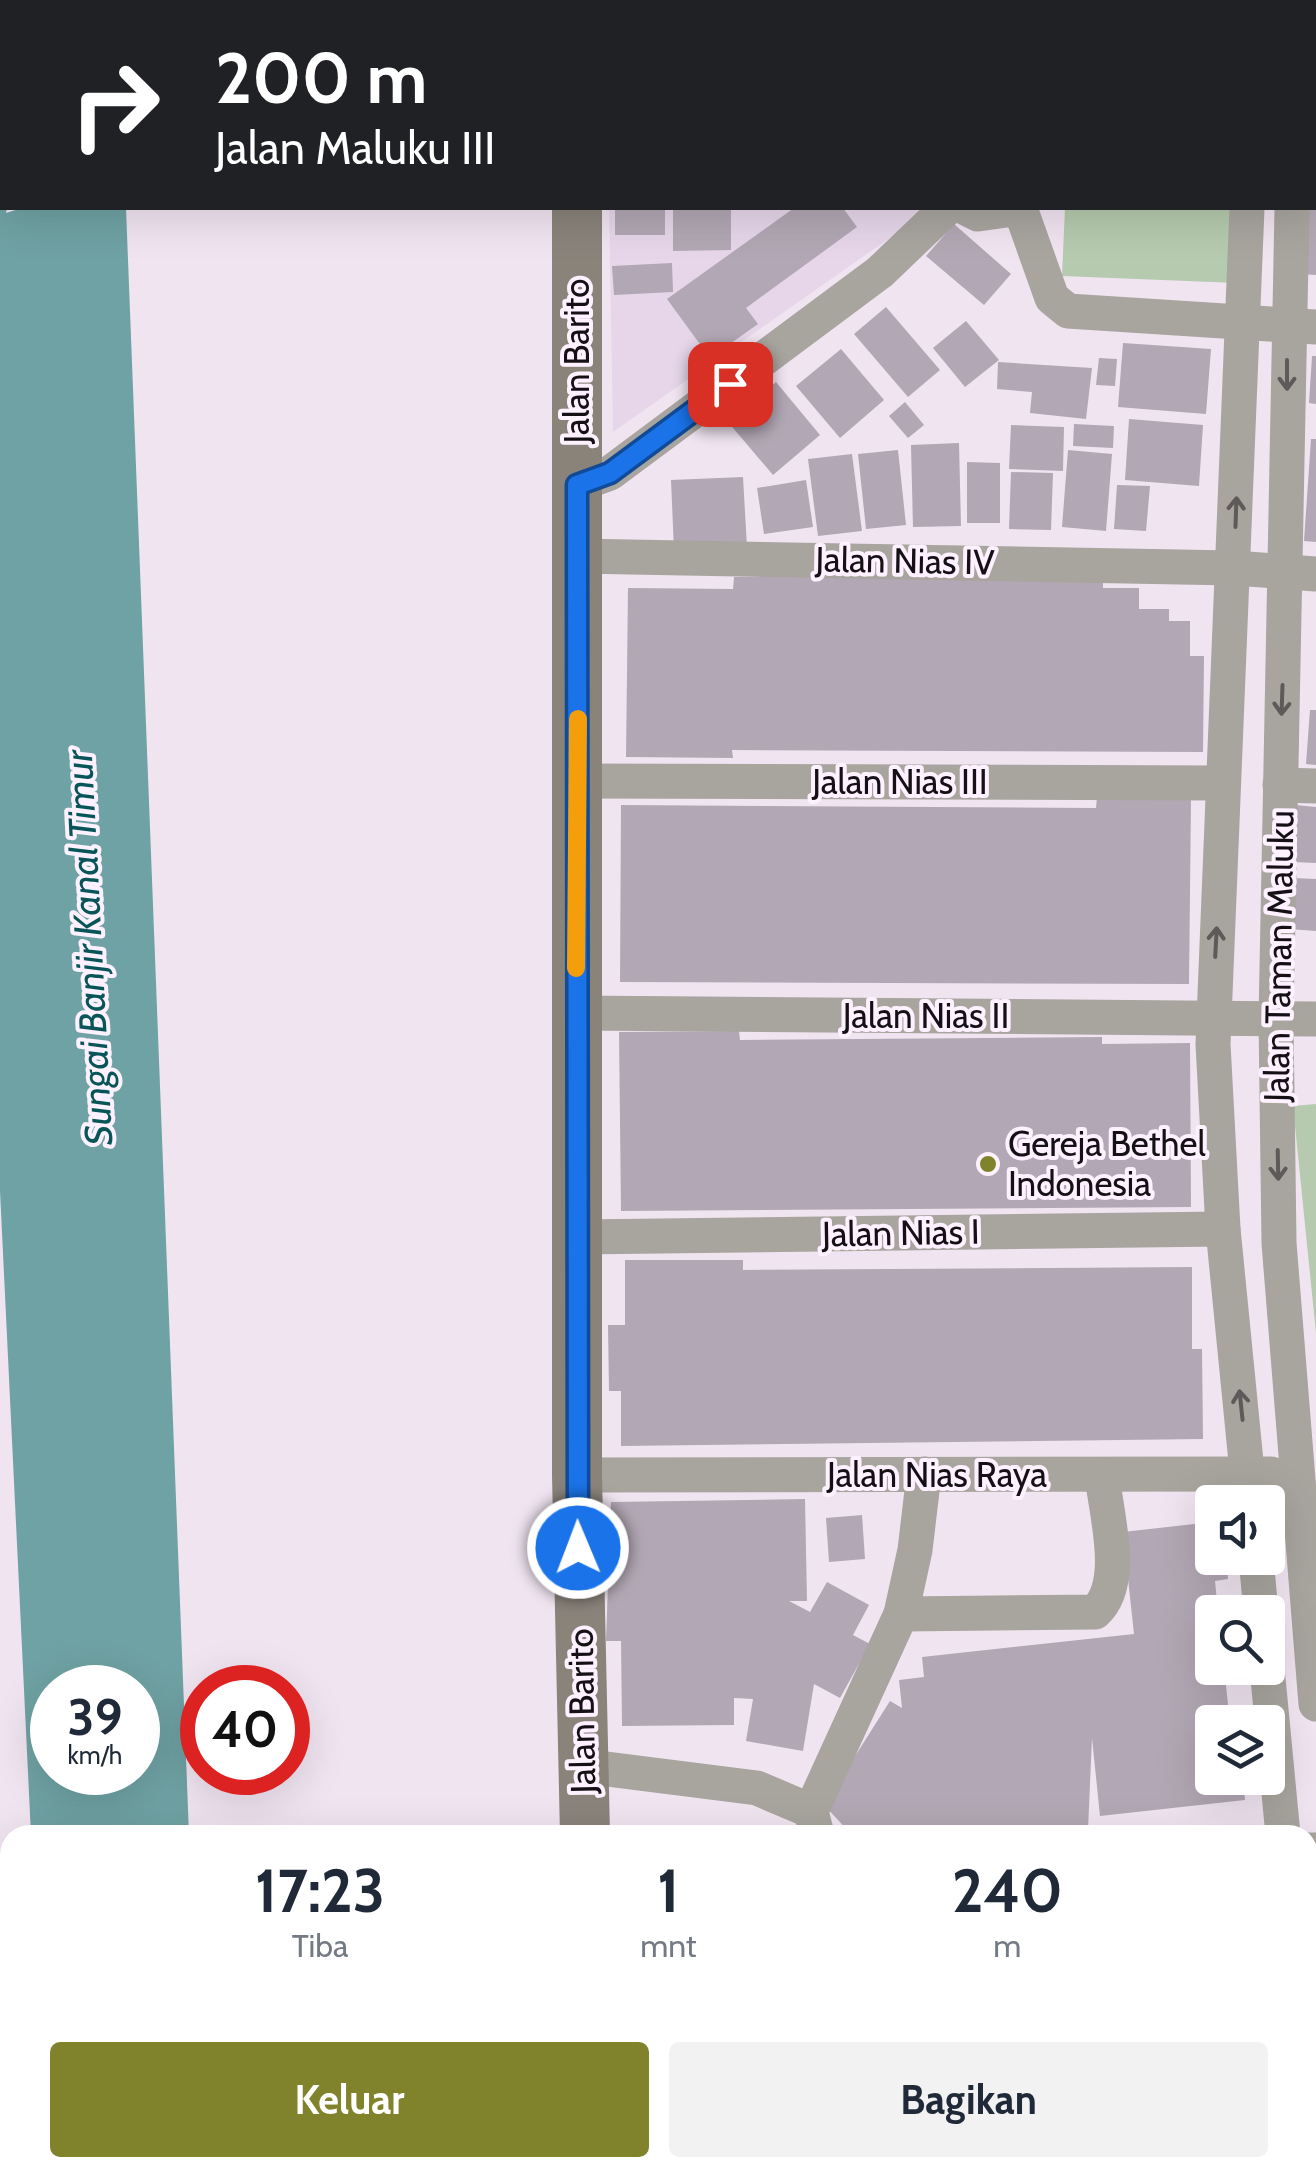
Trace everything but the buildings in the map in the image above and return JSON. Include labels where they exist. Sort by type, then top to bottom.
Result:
[{"type":"street","name":"Jalan Barito","points":[[577,210],[576,1475],[585,1825]]},
{"type":"street","points":[[577,485],[610,473],[880,272],[945,210]]},
{"type":"street","points":[[970,210],[978,214],[1006,210]]},
{"type":"street","points":[[1021,210],[1052,298],[1060,308],[1302,327]]},
{"type":"street","name":"Jalan Taman Maluku","points":[[1247,210],[1213,1018],[1223,1229],[1249,1485]]},
{"type":"street","name":"Jalan Taman Maluku","points":[[1292,210],[1302,327],[1301,573],[1280,785],[1276,1019],[1279,1244],[1316,1704]]},
{"type":"street","name":"Jalan Nias IV","points":[[577,556],[1234,568],[1301,573]]},
{"type":"street","name":"Jalan Nias III","points":[[578,781],[1223,784]]},
{"type":"street","points":[[1280,785],[1316,786]]},
{"type":"street","name":"Jalan Nias II","points":[[576,1012],[1316,1019]]},
{"type":"street","name":"Jalan Nias I","points":[[578,1237],[1223,1229]]},
{"type":"street","name":"Jalan Nias Raya","points":[[1259,1485],[1297,1473]]},
{"type":"street","points":[[583,1766],[757,1788],[814,1823],[901,1614],[916,1550],[924,1474]]},
{"type":"street","points":[[901,1614],[1095,1612],[1108,1600],[1112,1581],[1102,1474]]},
{"type":"street","name":"Jalan Nias Raya","points":[[576,1475],[1102,1474],[1218,1485]]},
{"type":"street","points":[[1269,1685],[1282,1825]]},
{"type":"shaded area","points":[[609,210],[920,210],[921,216],[613,432]]},
{"type":"shaded area","points":[[1065,210],[1240,210],[1237,283],[1062,276]]},
{"type":"shaded area","points":[[1316,1104],[1316,1333],[1293,1106]]},
{"type":"water","points":[[0,210],[23,210],[31,228],[26,246],[48,302],[54,293],[50,210],[126,210],[182,1665],[180,1795],[187,1795],[189,1825],[31,1825],[0,1191]]},
{"type":"waterway","name":"Sungai Banjir Kanal Timur","points":[[50,210],[57,335]]},
{"type":"slow traffic","points":[[576,968],[578,719]]},
{"type":"place","name":"Gereja Bethel Indonesia","points":[[988,1164]]},
{"type":"route","points":[[578,1548],[577,485],[610,473],[730,384]]}]
